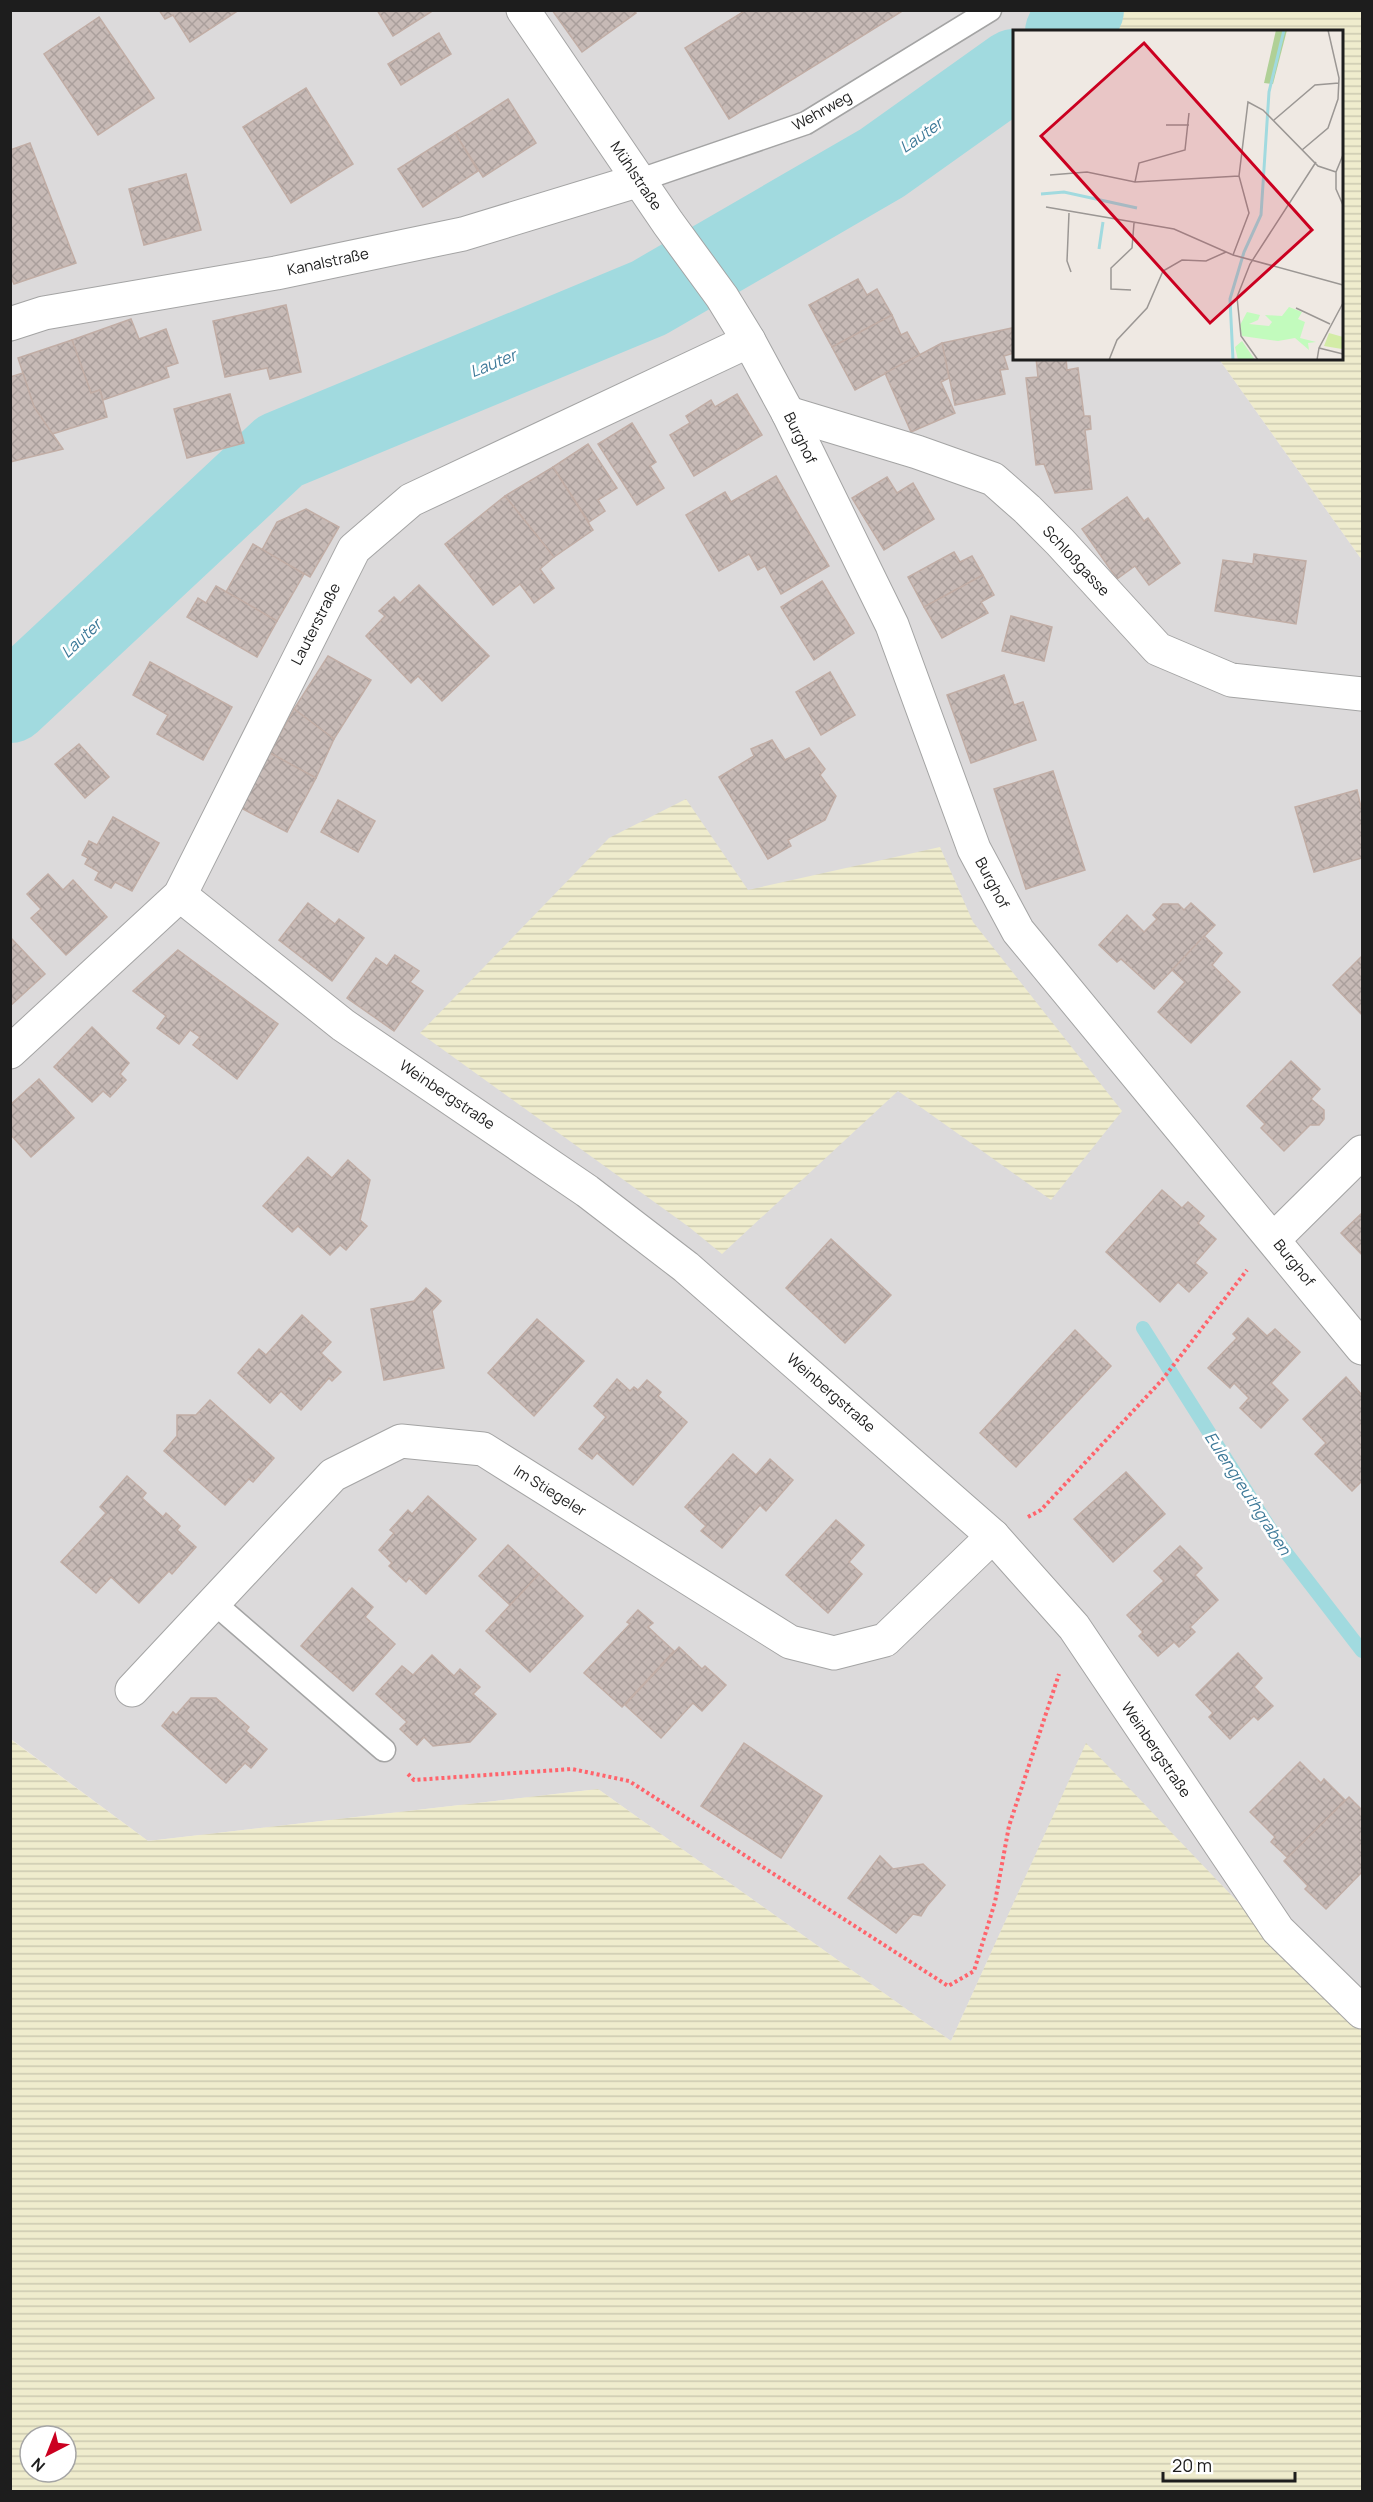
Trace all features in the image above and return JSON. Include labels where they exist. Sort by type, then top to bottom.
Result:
[{"type":"street","name":"Mühlstraße","points":[[523,10],[668,223],[722,297],[749,341]]},
{"type":"street","name":"Kanalstraße","points":[[10,324],[44,313],[276,273],[463,234],[640,180]]},
{"type":"street","name":"Burghof","points":[[749,341],[788,413],[892,625],[974,849],[1018,931],[1362,1348]]},
{"type":"street","name":"Lauterstraße","points":[[10,1052],[180,895],[354,549],[411,500],[749,341]]},
{"type":"street","name":"Schloßgasse","points":[[788,413],[916,452],[993,479],[1060,542],[1158,649],[1231,680],[1362,694]]},
{"type":"street","name":"Weinbergstraße","points":[[180,895],[343,1025],[586,1191],[687,1267],[993,1536],[1074,1627],[1278,1930],[1362,2012]]},
{"type":"street","points":[[1274,1239],[1362,1152]]},
{"type":"street","name":"Im Stiegeler","points":[[132,1690],[333,1475],[401,1441],[483,1449],[790,1642],[834,1653],[885,1640],[993,1536]]},
{"type":"lane","name":"Wehrweg","points":[[640,180],[806,123],[990,10]]},
{"type":"lane","points":[[213,1602],[384,1750]]},
{"type":"path","points":[[993,1536],[1041,1510],[1162,1380],[1244,1273],[1263,1255],[1274,1239]]},
{"type":"path","points":[[384,1750],[414,1780],[572,1769],[629,1781],[948,1986],[974,1971],[995,1902],[1009,1826],[1074,1627]]},
{"type":"shaded area","points":[[11,11],[1053,11],[1039,30],[1013,30],[1013,360],[1220,360],[1362,560],[1362,2032],[1086,1744],[951,2041],[598,1789],[148,1841],[11,1739]]},
{"type":"shaded area","points":[[1053,11],[1362,11],[1362,560],[1220,360],[1343,360],[1343,30],[1039,30]]},
{"type":"shaded area","points":[[686,799],[748,890],[940,847],[973,922],[1122,1111],[1051,1200],[898,1091],[722,1254],[689,1227],[420,1033],[609,838]]},
{"type":"shaded area","points":[[10,1739],[148,1841],[598,1789],[951,2041],[1086,1743],[1362,2032],[1362,2491],[11,2491]]},
{"type":"building","points":[[159,10],[239,10],[190,42],[173,15],[165,19]]},
{"type":"building","points":[[377,10],[434,10],[393,36]]},
{"type":"building","points":[[552,10],[634,10],[636,13],[582,52]]},
{"type":"building","points":[[746,10],[904,10],[729,119],[685,48]]},
{"type":"building","points":[[99,17],[154,98],[98,135],[44,54]]},
{"type":"building","points":[[439,33],[451,54],[401,85],[388,64]]},
{"type":"building","points":[[306,88],[353,164],[291,203],[243,127]]},
{"type":"building","points":[[508,99],[536,143],[483,177],[455,133]]},
{"type":"building","points":[[455,133],[478,171],[423,207],[398,169]]},
{"type":"building","points":[[30,143],[76,263],[14,284],[10,275],[10,150]]},
{"type":"building","points":[[186,174],[201,230],[144,245],[129,189]]},
{"type":"building","points":[[858,279],[867,295],[877,289],[892,315],[832,347],[809,305]]},
{"type":"building","points":[[286,305],[301,372],[270,379],[267,368],[225,377],[213,321]]},
{"type":"building","points":[[892,315],[901,335],[907,332],[920,355],[855,390],[832,347]]},
{"type":"building","points":[[131,319],[139,339],[166,329],[178,363],[166,367],[169,377],[103,400],[100,390],[91,393],[72,340]]},
{"type":"building","points":[[1012,328],[1013,353],[1004,356],[1008,369],[1000,370],[1005,394],[955,405],[942,343]]},
{"type":"building","points":[[72,340],[91,393],[100,390],[107,417],[52,434],[34,407],[18,358]]},
{"type":"building","points":[[942,343],[949,378],[941,382],[955,413],[911,432],[885,373]]},
{"type":"building","points":[[1036,360],[1066,360],[1067,370],[1078,368],[1084,416],[1090,416],[1091,429],[1085,430],[1092,489],[1055,493],[1044,464],[1036,465],[1026,378],[1038,377]]},
{"type":"building","points":[[23,373],[34,407],[63,449],[10,462],[10,377]]},
{"type":"building","points":[[230,394],[244,443],[187,458],[174,409]]},
{"type":"building","points":[[737,394],[762,435],[694,476],[670,435],[690,423],[686,416],[711,400],[715,407]]},
{"type":"building","points":[[632,423],[656,462],[650,466],[664,488],[637,505],[598,444]]},
{"type":"building","points":[[588,444],[617,488],[598,500],[605,511],[589,522],[553,467]]},
{"type":"building","points":[[553,467],[593,530],[554,557],[505,496]]},
{"type":"building","points":[[776,476],[829,566],[781,594],[765,566],[758,570],[749,554],[719,571],[686,515],[725,492],[731,502]]},
{"type":"building","points":[[887,477],[897,493],[913,483],[934,519],[884,550],[852,498]]},
{"type":"building","points":[[505,496],[554,557],[540,569],[554,588],[534,603],[520,584],[493,605],[445,544]]},
{"type":"building","points":[[1127,497],[1144,521],[1148,518],[1180,563],[1149,585],[1135,566],[1117,579],[1082,529]]},
{"type":"building","points":[[306,509],[339,527],[310,577],[262,550],[277,522]]},
{"type":"building","points":[[253,544],[304,574],[277,621],[226,592]]},
{"type":"building","points":[[954,552],[960,562],[972,556],[983,575],[924,607],[908,577]]},
{"type":"building","points":[[1254,554],[1306,561],[1296,624],[1215,611],[1223,560],[1253,564]]},
{"type":"building","points":[[983,575],[994,595],[981,602],[988,613],[942,638],[924,607]]},
{"type":"building","points":[[822,581],[854,633],[814,660],[781,607]]},
{"type":"building","points":[[419,585],[489,656],[442,701],[418,676],[411,683],[366,636],[385,616],[379,611],[394,597],[400,603]]},
{"type":"building","points":[[216,586],[277,621],[257,657],[187,617],[198,598],[206,603]]},
{"type":"building","points":[[1011,616],[1052,627],[1044,661],[1002,651]]},
{"type":"building","points":[[328,656],[371,680],[334,739],[294,709]]},
{"type":"building","points":[[150,662],[232,707],[203,760],[157,734],[168,715],[133,695]]},
{"type":"building","points":[[830,672],[855,715],[821,735],[796,692]]},
{"type":"building","points":[[1004,675],[1014,705],[1023,702],[1036,740],[971,763],[947,695]]},
{"type":"building","points":[[294,709],[334,739],[316,778],[270,753]]},
{"type":"building","points":[[772,740],[785,760],[809,748],[825,769],[820,775],[836,796],[825,820],[788,840],[791,846],[768,859],[719,777],[754,756],[751,749]]},
{"type":"building","points":[[79,744],[109,777],[85,798],[55,764]]},
{"type":"building","points":[[270,753],[316,778],[287,832],[241,808]]},
{"type":"building","points":[[1053,771],[1085,870],[1026,889],[994,789]]},
{"type":"building","points":[[1357,790],[1362,811],[1362,858],[1314,872],[1295,807]]},
{"type":"building","points":[[338,800],[375,821],[358,852],[321,832]]},
{"type":"building","points":[[113,817],[159,843],[132,891],[115,882],[111,888],[95,880],[99,872],[85,864],[88,858],[82,855],[89,841],[97,845]]},
{"type":"building","points":[[48,874],[63,890],[73,880],[107,917],[66,955],[31,918],[41,909],[27,894]]},
{"type":"building","points":[[308,903],[335,924],[339,919],[364,938],[332,981],[279,940]]},
{"type":"building","points":[[1191,903],[1215,925],[1154,989],[1121,959],[1117,962],[1099,945],[1127,915],[1144,932],[1157,919],[1153,915],[1163,904],[1178,904],[1184,910]]},
{"type":"building","points":[[1204,936],[1222,953],[1212,965],[1240,992],[1191,1043],[1158,1012],[1185,982],[1172,970]]},
{"type":"building","points":[[10,937],[45,974],[10,1006]]},
{"type":"building","points":[[178,950],[278,1024],[237,1079],[193,1045],[200,1037],[190,1030],[179,1044],[157,1028],[166,1016],[133,991]]},
{"type":"building","points":[[395,955],[419,971],[410,982],[423,991],[394,1031],[347,998],[376,958],[387,966]]},
{"type":"building","points":[[1362,956],[1362,1015],[1333,985]]},
{"type":"building","points":[[92,1027],[129,1063],[120,1074],[126,1080],[110,1097],[103,1091],[92,1102],[54,1067]]},
{"type":"building","points":[[1291,1061],[1320,1089],[1311,1099],[1324,1110],[1324,1119],[1319,1125],[1310,1125],[1284,1151],[1261,1128],[1265,1124],[1247,1106]]},
{"type":"building","points":[[39,1079],[74,1118],[31,1157],[10,1134],[10,1105]]},
{"type":"building","points":[[308,1157],[332,1178],[348,1160],[370,1180],[360,1220],[367,1226],[346,1250],[340,1245],[330,1255],[298,1226],[292,1232],[263,1206]]},
{"type":"building","points":[[1162,1190],[1182,1208],[1188,1202],[1204,1216],[1198,1223],[1216,1239],[1195,1263],[1207,1273],[1189,1292],[1178,1282],[1160,1302],[1106,1252]]},
{"type":"building","points":[[1362,1213],[1362,1255],[1341,1233]]},
{"type":"building","points":[[831,1239],[891,1295],[845,1343],[786,1288]]},
{"type":"building","points":[[426,1288],[441,1301],[432,1311],[444,1368],[384,1380],[371,1309],[414,1301]]},
{"type":"building","points":[[302,1315],[331,1342],[321,1353],[341,1372],[332,1381],[329,1378],[301,1410],[281,1391],[270,1403],[238,1373],[259,1349],[266,1355]]},
{"type":"building","points":[[1248,1318],[1267,1336],[1275,1329],[1300,1352],[1271,1383],[1288,1400],[1261,1428],[1240,1408],[1249,1398],[1234,1383],[1230,1388],[1208,1368],[1237,1338],[1233,1334]]},
{"type":"building","points":[[537,1319],[584,1361],[534,1416],[488,1373]]},
{"type":"building","points":[[1075,1330],[1111,1366],[1016,1467],[980,1433]]},
{"type":"building","points":[[1346,1377],[1362,1395],[1362,1481],[1352,1491],[1315,1454],[1326,1443],[1303,1419]]},
{"type":"building","points":[[617,1379],[630,1391],[634,1387],[638,1390],[647,1380],[661,1392],[658,1396],[687,1422],[633,1485],[597,1453],[592,1459],[579,1449],[606,1417],[594,1406]]},
{"type":"building","points":[[210,1400],[274,1458],[253,1482],[249,1479],[225,1505],[164,1451],[177,1436],[177,1415],[196,1415]]},
{"type":"building","points":[[733,1454],[756,1475],[770,1459],[793,1480],[766,1511],[760,1505],[722,1548],[701,1531],[706,1526],[685,1507]]},
{"type":"building","points":[[1126,1472],[1165,1514],[1113,1562],[1074,1519]]},
{"type":"building","points":[[127,1476],[146,1493],[142,1498],[163,1517],[166,1513],[180,1526],[177,1530],[196,1547],[172,1574],[169,1571],[139,1603],[111,1577],[96,1593],[61,1562],[106,1513],[100,1507]]},
{"type":"building","points":[[428,1496],[476,1539],[426,1594],[409,1578],[406,1582],[389,1566],[392,1563],[379,1550],[394,1533],[390,1530],[408,1510],[412,1514]]},
{"type":"building","points":[[836,1520],[864,1545],[849,1562],[862,1574],[828,1613],[786,1575]]},
{"type":"building","points":[[508,1545],[539,1574],[510,1605],[479,1576]]},
{"type":"building","points":[[1180,1546],[1202,1568],[1195,1575],[1218,1600],[1190,1627],[1195,1632],[1179,1647],[1174,1642],[1158,1656],[1139,1636],[1143,1632],[1127,1615],[1164,1581],[1154,1571]]},
{"type":"building","points":[[539,1574],[583,1616],[530,1672],[486,1631]]},
{"type":"building","points":[[352,1588],[373,1607],[365,1617],[395,1644],[353,1691],[301,1646]]},
{"type":"building","points":[[638,1610],[653,1623],[648,1627],[674,1651],[622,1707],[584,1673],[630,1624],[627,1622]]},
{"type":"building","points":[[679,1647],[702,1669],[705,1666],[726,1685],[702,1711],[693,1703],[661,1738],[625,1705]]},
{"type":"building","points":[[1238,1653],[1262,1678],[1254,1687],[1273,1706],[1258,1720],[1254,1716],[1230,1739],[1209,1717],[1213,1713],[1196,1695]]},
{"type":"building","points":[[432,1655],[454,1676],[460,1669],[480,1687],[473,1694],[496,1714],[470,1742],[433,1746],[424,1737],[417,1745],[400,1729],[407,1722],[376,1694],[402,1666],[413,1675]]},
{"type":"building","points":[[191,1698],[216,1698],[249,1727],[246,1731],[267,1749],[251,1768],[245,1763],[226,1783],[162,1726],[173,1712],[176,1715]]},
{"type":"building","points":[[744,1743],[822,1796],[781,1858],[701,1806]]},
{"type":"building","points":[[1300,1762],[1321,1783],[1324,1779],[1345,1800],[1288,1858],[1271,1842],[1275,1837],[1250,1812]]},
{"type":"building","points":[[1349,1797],[1362,1810],[1362,1872],[1326,1909],[1305,1889],[1308,1886],[1284,1861]]},
{"type":"building","points":[[880,1856],[893,1869],[923,1864],[945,1885],[921,1916],[913,1914],[896,1933],[848,1898]]},
{"type":"waterway","name":"Lauter","points":[[1067,30],[1084,10]]},
{"type":"waterway","name":"Lauter","points":[[10,703],[280,451],[649,298],[882,163],[1013,70]]},
{"type":"waterway","name":"Eulengreuthgraben","points":[[1143,1328],[1281,1546],[1362,1651]]}]
